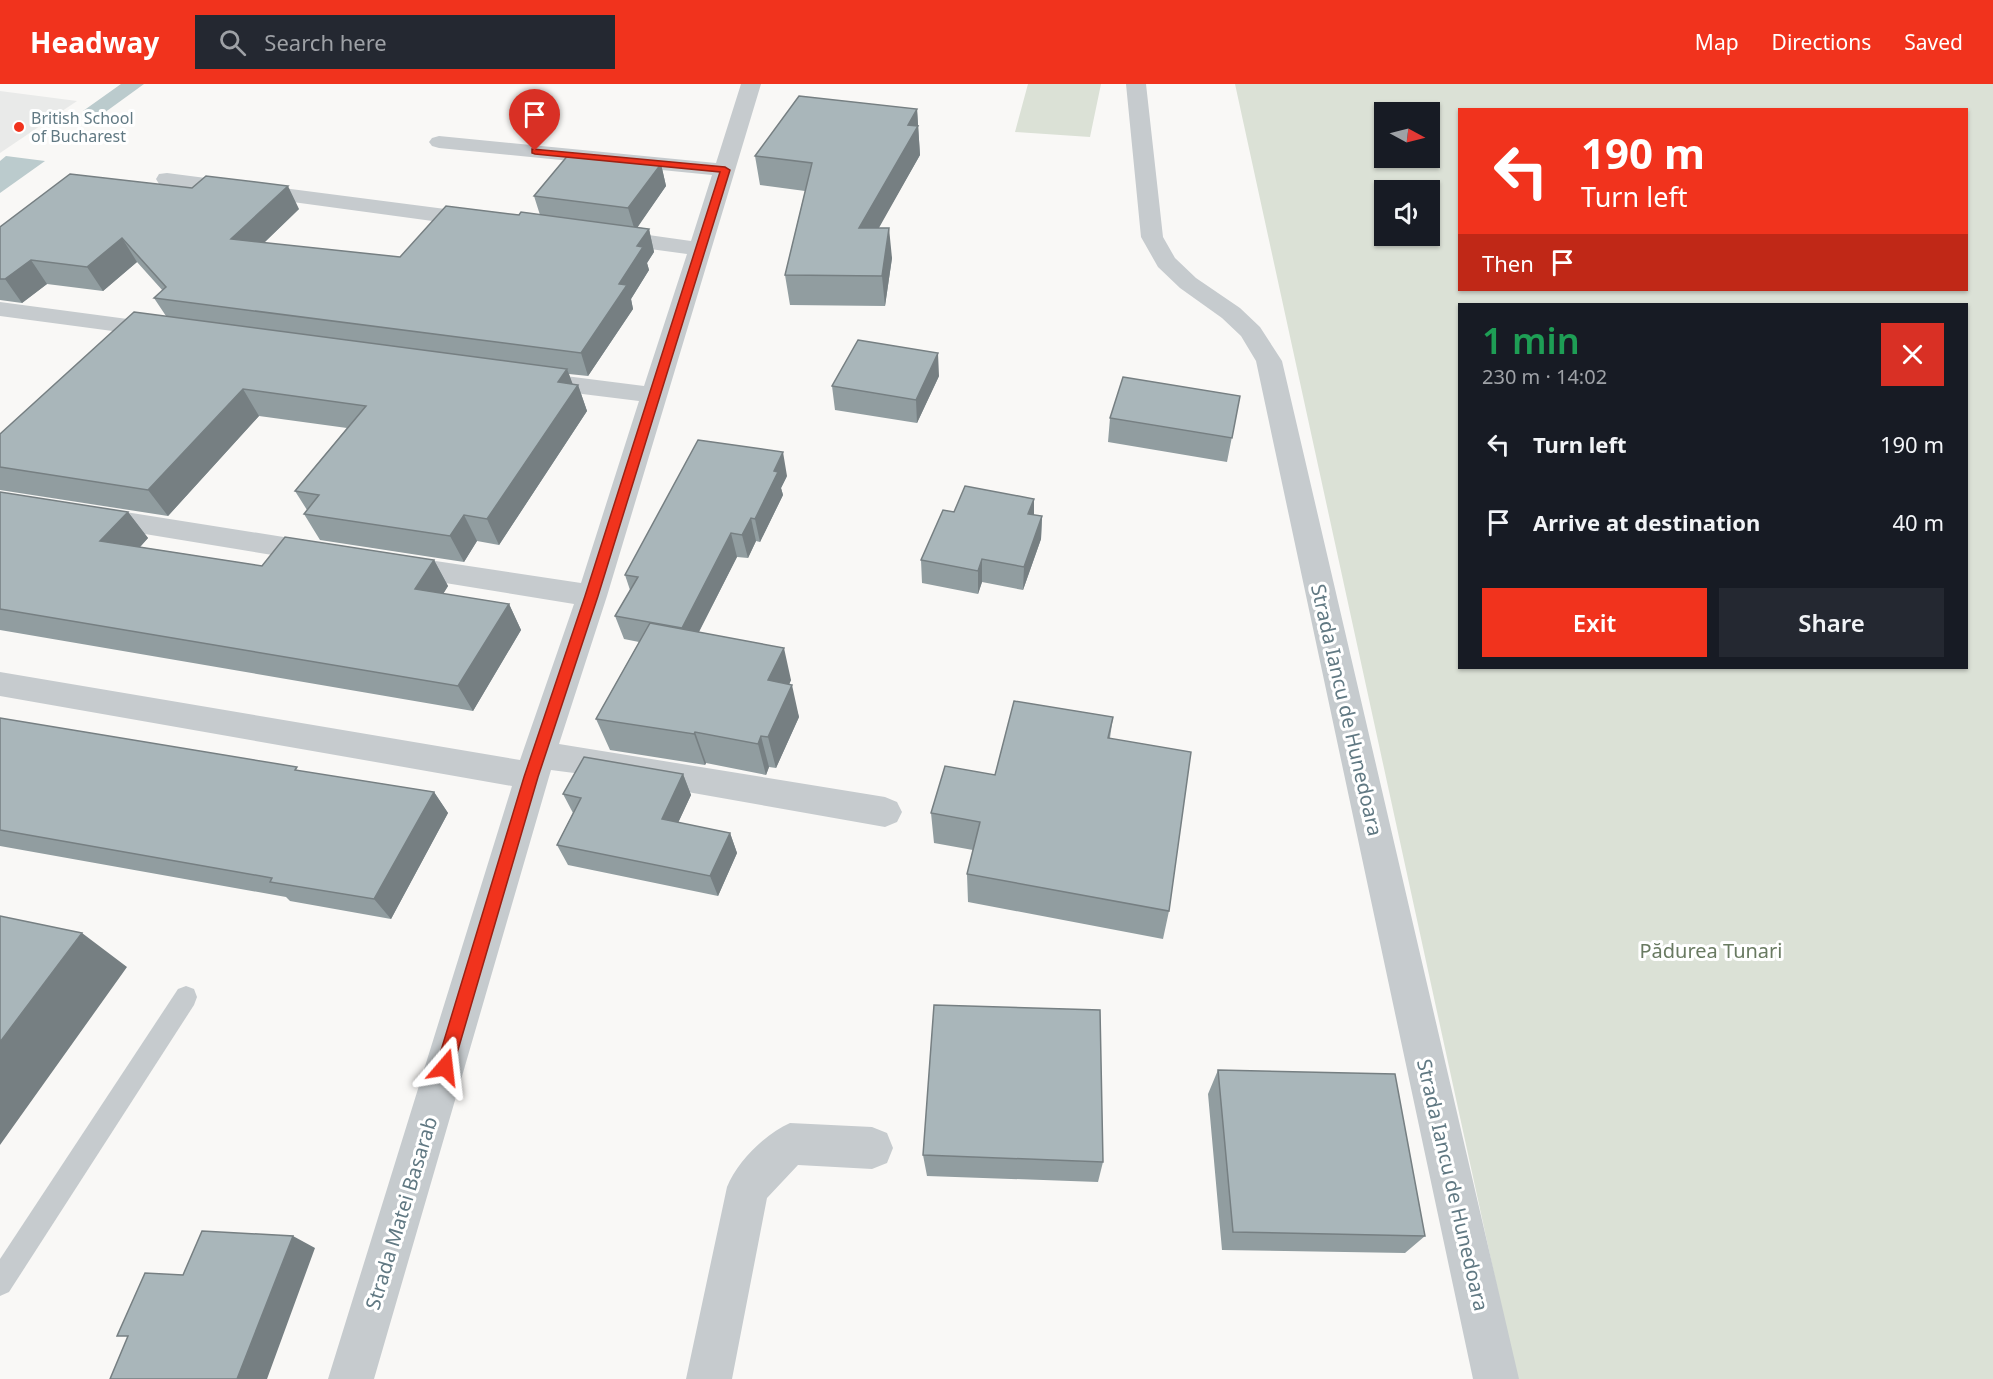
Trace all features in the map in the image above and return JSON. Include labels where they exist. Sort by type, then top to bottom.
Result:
[{"type":"street","name":"Strada Matei Basarab","points":[[351,1379],[535,766],[592,596],[751,84]]},
{"type":"street","name":"Strada Iancu de Hunedoara","points":[[1136,84],[1152,237],[1166,262],[1180,276],[1231,313],[1251,332],[1269,361],[1496,1379]]},
{"type":"street","points":[[439,142],[725,170]]},
{"type":"street","points":[[167,179],[510,224]]},
{"type":"street","points":[[581,233],[699,249]]},
{"type":"street","points":[[0,309],[190,334]]},
{"type":"street","points":[[511,376],[653,395]]},
{"type":"street","points":[[71,513],[592,596]]},
{"type":"street","points":[[0,684],[535,766],[597,762],[885,812]]},
{"type":"street","points":[[709,1379],[748,1187],[790,1144],[872,1148]]},
{"type":"lane","points":[[0,1283],[186,997]]},
{"type":"shaded area","points":[[121,84],[144,84],[104,113],[83,111]]},
{"type":"shaded area","name":"British School of Bucharest","points":[[0,91],[77,101],[0,153]]},
{"type":"shaded area","points":[[6,156],[45,161],[0,193],[0,161]]},
{"type":"green space","points":[[1028,84],[1101,84],[1090,137],[1015,132]]},
{"type":"green space","name":"Pădurea Tunari","points":[[1235,84],[1993,84],[1993,1379],[1517,1379]]},
{"type":"building","points":[[799,96],[917,109],[908,125],[918,126],[859,228],[889,228],[882,276],[785,275],[812,163],[755,156]]},
{"type":"building","points":[[569,154],[661,164],[628,208],[534,196]]},
{"type":"building","points":[[70,174],[192,188],[206,176],[288,186],[231,239],[400,257],[446,206],[519,215],[521,212],[649,229],[637,246],[643,247],[619,284],[627,285],[581,353],[154,298],[166,287],[122,238],[87,267],[31,260],[5,279],[0,279],[0,227]]},
{"type":"building","points":[[134,312],[567,369],[558,382],[578,385],[487,519],[464,515],[450,536],[304,514],[319,495],[295,491],[366,406],[243,389],[148,490],[0,467],[0,434]]},
{"type":"building","points":[[858,340],[938,353],[916,400],[832,386]]},
{"type":"building","points":[[1123,377],[1240,396],[1232,438],[1110,418]]},
{"type":"building","points":[[698,440],[783,452],[774,471],[778,472],[755,519],[751,518],[742,535],[731,533],[682,628],[615,616],[638,577],[625,575]]},
{"type":"building","points":[[965,486],[1034,499],[1028,514],[1042,516],[1024,567],[982,559],[978,571],[921,560],[943,510],[954,512]]},
{"type":"building","points":[[0,492],[128,512],[100,541],[262,566],[285,537],[434,560],[415,589],[509,604],[458,686],[0,609]]},
{"type":"building","points":[[650,623],[784,648],[768,680],[792,685],[768,737],[761,736],[758,744],[695,732],[694,734],[596,719]]},
{"type":"building","points":[[1014,701],[1113,717],[1108,738],[1191,752],[1169,911],[967,874],[980,822],[931,813],[945,766],[995,775]]},
{"type":"building","points":[[0,718],[434,792],[374,899],[270,882],[272,878],[0,830]]},
{"type":"building","points":[[584,757],[683,774],[662,819],[730,833],[710,876],[557,845],[581,798],[563,794]]},
{"type":"building","points":[[0,916],[82,933],[0,1042]]},
{"type":"building","points":[[934,1005],[1100,1010],[1103,1162],[923,1155]]},
{"type":"building","points":[[1218,1070],[1395,1074],[1425,1236],[1233,1232]]},
{"type":"building","points":[[202,1231],[293,1236],[237,1379],[110,1379],[128,1336],[117,1336],[145,1273],[183,1275]]},
{"type":"place","name":"British School of Bucharest","points":[[19,127]]},
{"type":"route","points":[[445,1067],[531,777],[592,596],[725,170],[535,151]]}]
